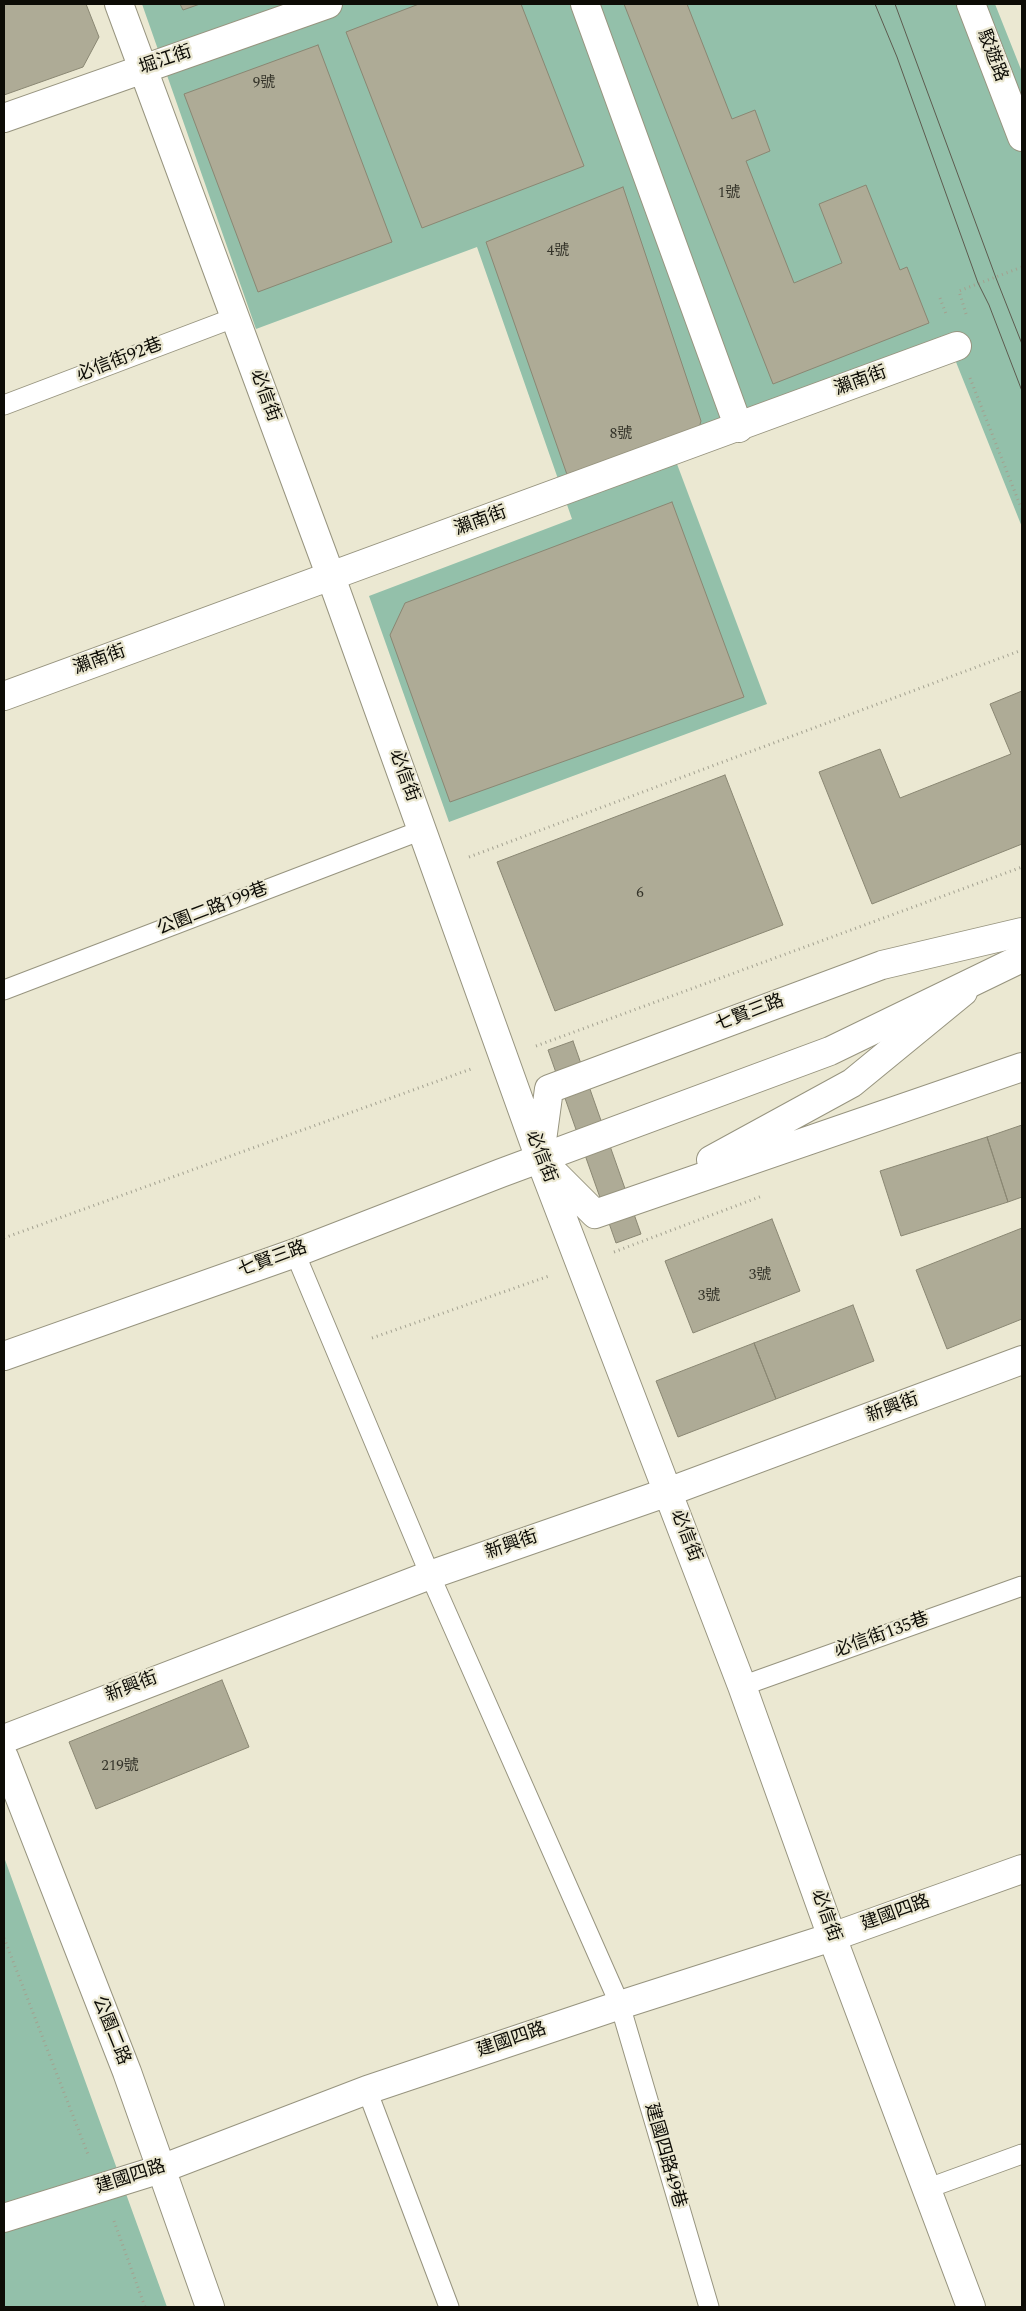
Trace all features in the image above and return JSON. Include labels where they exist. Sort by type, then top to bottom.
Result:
[{"type":"street","name":"必信街","points":[[119,4],[331,577],[540,1159],[742,1686],[832,1937],[971,2307]]},
{"type":"street","name":"堀江街","points":[[4,118],[328,4]]},
{"type":"street","points":[[585,4],[740,428]]},
{"type":"street","name":"駁遊路","points":[[971,4],[1022,137]]},
{"type":"street","name":"瀨南街","points":[[4,696],[740,428],[963,335]]},
{"type":"street","name":"七賢三路","points":[[540,1159],[549,1089],[882,964],[1022,932]]},
{"type":"street","name":"七賢三路","points":[[4,1356],[295,1253],[830,1051],[1022,958]]},
{"type":"street","name":"七賢三路","points":[[642,1198],[852,1083],[975,982]]},
{"type":"street","name":"七賢三路","points":[[540,1159],[595,1214],[1022,1067]]},
{"type":"street","name":"新興街","points":[[4,1739],[430,1575],[668,1492],[1022,1360]]},
{"type":"street","name":"公園二路","points":[[4,1757],[127,2072],[210,2307]]},
{"type":"street","name":"建國四路","points":[[4,2218],[161,2169],[368,2090],[620,2004],[832,1937],[1022,1869]]},
{"type":"lane","name":"必信街92巷","points":[[4,405],[236,317]]},
{"type":"lane","name":"公園二路199巷","points":[[4,990],[422,830]]},
{"type":"lane","name":"建國四路49巷","points":[[295,1253],[430,1575],[620,2004],[708,2307]]},
{"type":"lane","name":"必信街135巷","points":[[742,1686],[1022,1586]]},
{"type":"lane","points":[[368,2090],[449,2307]]},
{"type":"lane","points":[[926,2189],[1022,2154]]},
{"type":"path","points":[[963,335],[959,291],[1022,267]]},
{"type":"path","points":[[940,298],[963,335],[1022,510]]},
{"type":"path","points":[[436,869],[1022,650]]},
{"type":"path","points":[[372,1338],[581,1264],[765,1195]]},
{"type":"path","points":[[4,1938],[66,2097]]},
{"type":"path","points":[[122,2244],[145,2307]]},
{"type":"green space","points":[[142,4],[995,4],[1022,72],[1022,527],[954,357],[677,464],[767,704],[449,822],[369,596],[572,519],[477,247],[256,329]]},
{"type":"green space","points":[[4,1857],[167,2307],[4,2307]]},
{"type":"building","points":[[4,4],[86,4],[99,37],[83,67],[4,95]]},
{"type":"building","points":[[180,4],[200,4],[183,10]]},
{"type":"building","points":[[419,4],[521,4],[584,166],[422,228],[346,32]]},
{"type":"building","points":[[624,4],[687,4],[732,119],[755,110],[770,151],[746,161],[794,283],[842,263],[819,204],[866,185],[900,270],[907,267],[929,323],[773,384]]},
{"type":"building","points":[[318,45],[392,242],[258,292],[184,94]]},
{"type":"building","points":[[623,187],[701,421],[695,441],[571,486],[486,242]]},
{"type":"building","points":[[672,502],[744,697],[450,802],[390,635],[405,603]]},
{"type":"building","points":[[1022,691],[1022,844],[872,904],[819,772],[880,749],[900,798],[1011,754],[990,704]]},
{"type":"building","points":[[725,775],[783,925],[555,1011],[497,862]]},
{"type":"building","points":[[573,1041],[641,1234],[616,1243],[548,1050]]},
{"type":"building","points":[[1022,1125],[1022,1197],[1008,1202],[987,1137]]},
{"type":"building","points":[[987,1137],[1008,1202],[901,1236],[880,1171]]},
{"type":"building","points":[[772,1219],[800,1291],[693,1333],[665,1261]]},
{"type":"building","points":[[1022,1228],[1022,1319],[947,1349],[916,1270]]},
{"type":"building","points":[[853,1305],[874,1361],[776,1399],[754,1343]]},
{"type":"building","points":[[754,1343],[776,1399],[678,1437],[656,1381]]},
{"type":"building","points":[[222,1680],[249,1747],[96,1809],[69,1742]]},
{"type":"tram line","points":[[875,4],[897,57],[978,283],[989,305],[1022,391]]},
{"type":"tram line","points":[[895,4],[1022,344]]}]
